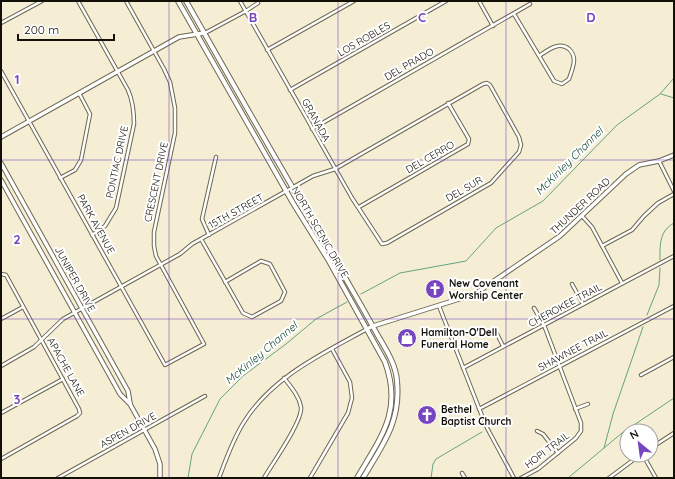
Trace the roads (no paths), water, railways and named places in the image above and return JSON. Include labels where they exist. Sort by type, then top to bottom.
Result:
[{"type":"main road","name":"NORTH SCENIC DRIVE","points":[[178,1],[286,191],[329,261],[385,362],[390,376],[392,390],[392,404],[389,419],[383,433],[357,478]]},
{"type":"main road","name":"NORTH SCENIC DRIVE","points":[[186,1],[392,360],[397,379],[398,397],[396,415],[390,432],[363,478]]},
{"type":"street","points":[[1,23],[42,1]]},
{"type":"street","name":"PONTIAC DRIVE","points":[[78,1],[128,90],[132,100],[134,124],[116,208],[105,226],[92,235]]},
{"type":"street","name":"CRESCENT DRIVE","points":[[126,1],[170,82],[175,108],[175,133],[154,232],[154,246],[156,256],[160,264],[204,344],[184,355]]},
{"type":"street","name":"GRANADA","points":[[240,1],[335,169],[382,244]]},
{"type":"street","points":[[267,50],[354,1]]},
{"type":"street","name":"LOS ROBLES","points":[[290,90],[446,1]]},
{"type":"street","points":[[479,1],[493,26]]},
{"type":"street","points":[[1,136],[179,37],[204,33],[246,12],[258,3]]},
{"type":"street","name":"DEL PRADO","points":[[312,129],[530,4]]},
{"type":"street","points":[[514,14],[539,56],[554,81],[562,84],[569,79],[574,61],[573,54],[567,48],[560,46],[552,48],[539,56]]},
{"type":"street","name":"PARK AVENUE","points":[[1,72],[165,365],[184,355]]},
{"type":"street","name":"15TH STREET","points":[[1,366],[24,354],[42,340],[56,325],[75,312],[286,191],[313,176],[335,169],[448,103],[487,83]]},
{"type":"street","name":"DEL SUR","points":[[382,244],[387,243],[491,183],[519,152],[521,146],[519,136],[490,85],[487,83]]},
{"type":"street","points":[[60,178],[75,170],[81,160],[90,114],[79,93]]},
{"type":"street","name":"DEL CERRO","points":[[359,207],[468,144],[469,139],[448,103]]},
{"type":"street","name":"THUNDER ROAD","points":[[367,329],[475,294],[560,236],[626,174],[639,165],[659,161],[674,155]]},
{"type":"street","points":[[209,235],[202,220],[216,156]]},
{"type":"street","points":[[659,161],[674,190]]},
{"type":"street","name":"JUNIPER DRIVE","points":[[1,163],[128,391],[130,404]]},
{"type":"street","name":"JUNIPER DRIVE","points":[[1,180],[120,394],[130,404],[144,429],[155,450],[160,464],[160,478]]},
{"type":"street","points":[[602,246],[632,230],[658,203],[674,194]]},
{"type":"street","points":[[582,216],[592,227],[622,283]]},
{"type":"street","points":[[29,229],[36,225]]},
{"type":"street","points":[[201,239],[225,282],[243,313],[252,317],[281,301],[285,292],[270,264],[261,261],[225,282]]},
{"type":"street","name":"CHEROKEE TRAIL","points":[[463,368],[674,256]]},
{"type":"street","points":[[329,261],[334,259]]},
{"type":"street","name":"APACHE LANE","points":[[1,274],[6,275],[80,413],[1,459]]},
{"type":"street","points":[[572,284],[583,304]]},
{"type":"street","points":[[439,306],[488,430],[514,478]]},
{"type":"street","name":"SHAWNEE TRAIL","points":[[479,409],[674,306]]},
{"type":"street","points":[[1,319],[23,307]]},
{"type":"street","name":"HOPI TRAIL","points":[[521,478],[538,469],[576,438],[581,431],[581,423],[544,325],[534,308]]},
{"type":"street","points":[[219,478],[227,456],[244,422],[264,396],[284,378],[332,348],[367,329]]},
{"type":"street","points":[[497,334],[504,346]]},
{"type":"street","points":[[310,478],[348,413],[352,398],[350,382],[332,348]]},
{"type":"street","points":[[641,375],[674,357]]},
{"type":"street","points":[[264,478],[298,420],[301,408],[297,396],[284,378]]},
{"type":"street","points":[[1,413],[63,379]]},
{"type":"street","name":"ASPEN DRIVE","points":[[58,478],[205,396]]},
{"type":"street","points":[[575,409],[588,404]]},
{"type":"street","points":[[537,431],[543,434],[558,452]]},
{"type":"street","points":[[659,443],[674,433]]},
{"type":"street","points":[[373,451],[377,453]]},
{"type":"street","points":[[610,478],[630,463]]},
{"type":"street","points":[[648,463],[656,478]]},
{"type":"street","points":[[462,473],[465,478]]},
{"type":"waterway","name":"McKinley Channel","points":[[361,294],[400,273],[466,261],[496,228],[543,201],[617,125],[660,94],[674,78]]},
{"type":"waterway","points":[[661,94],[674,98]]},
{"type":"waterway","points":[[660,260],[661,239],[665,230],[674,223]]},
{"type":"waterway","points":[[647,315],[659,285],[660,268]]},
{"type":"waterway","name":"McKinley Channel","points":[[188,478],[192,454],[220,399],[243,376],[286,344],[316,319],[347,302]]},
{"type":"waterway","points":[[604,448],[613,414],[643,327]]},
{"type":"waterway","points":[[568,478],[622,433],[674,398]]},
{"type":"waterway","points":[[431,478],[433,464],[436,459],[482,432]]},
{"type":"place","name":"New Covenant Worship Center","points":[[435,289]]},
{"type":"place","name":"Hamilton-O'Dell Funeral Home","points":[[407,338]]},
{"type":"place","name":"Bethel Baptist Church","points":[[427,415]]}]
